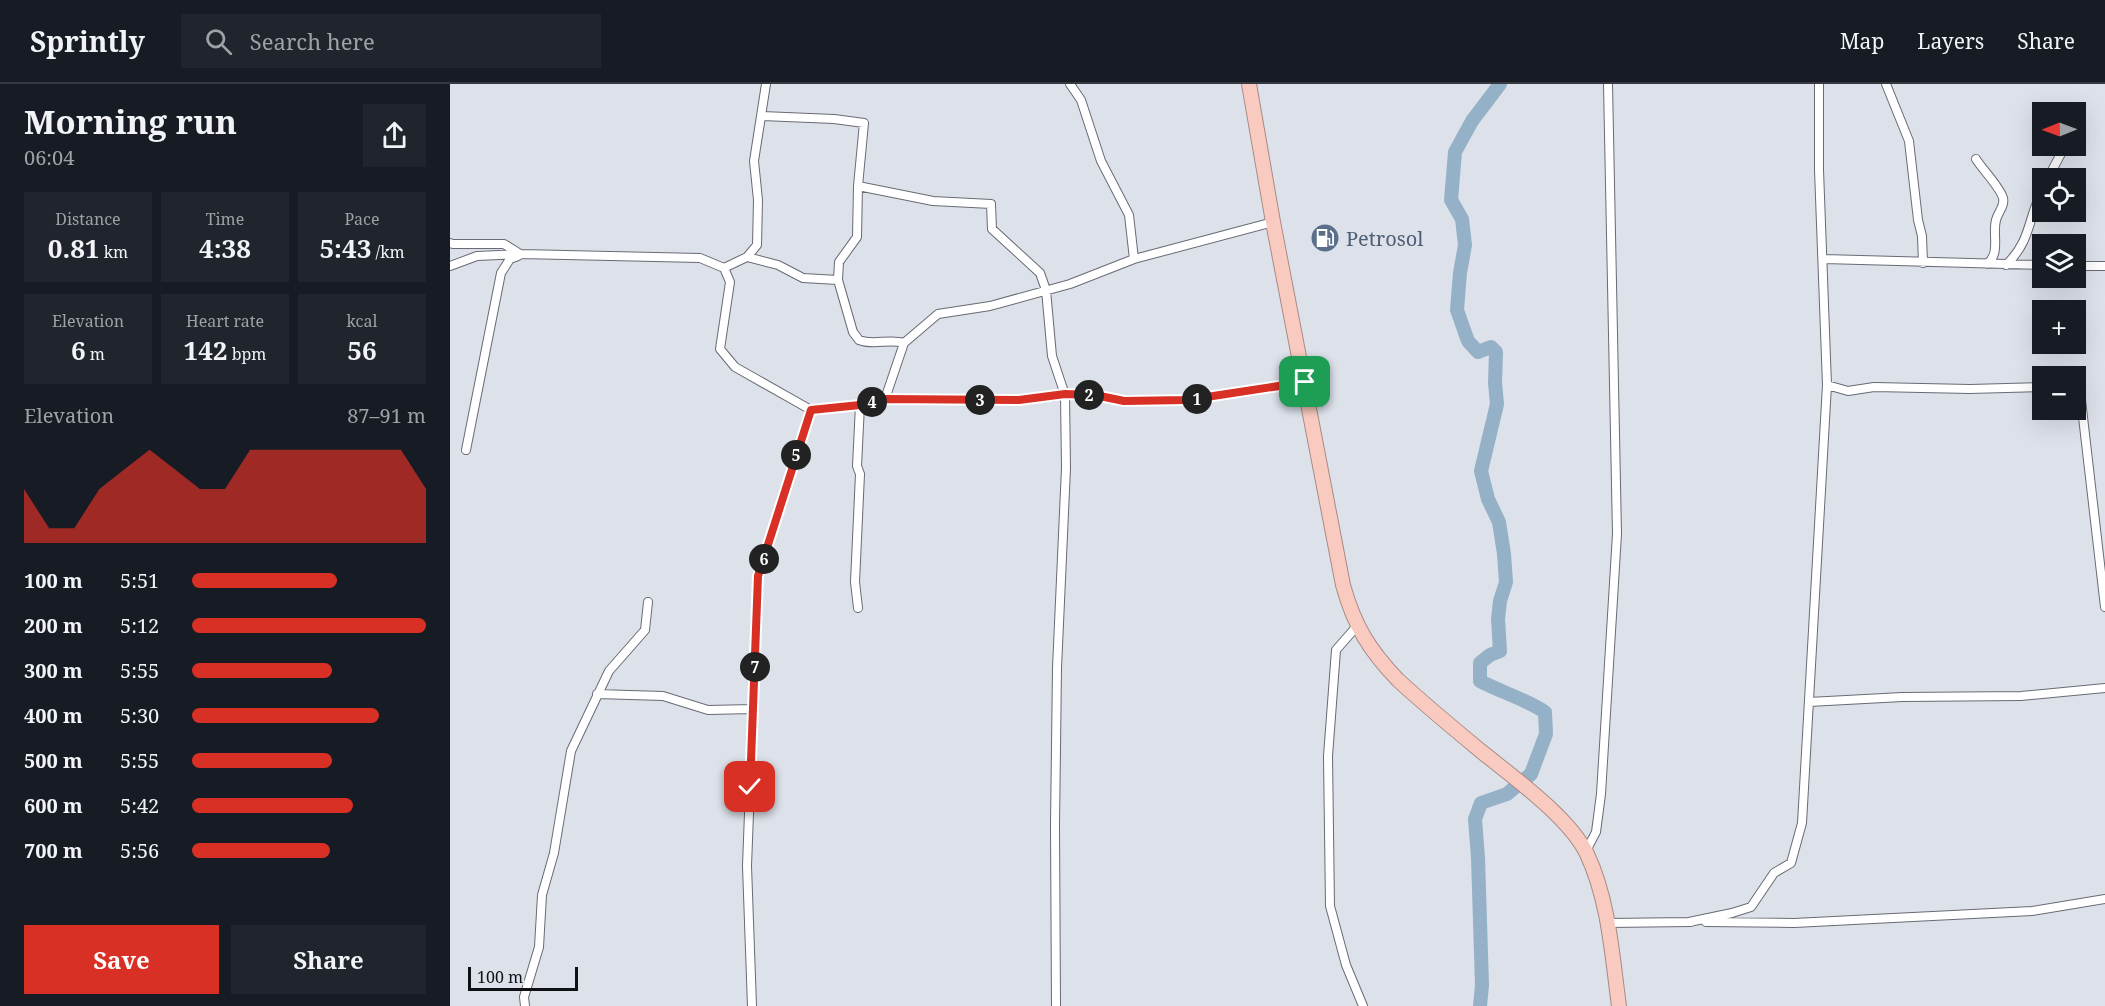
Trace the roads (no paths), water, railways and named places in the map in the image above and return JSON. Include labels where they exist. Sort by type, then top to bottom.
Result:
[{"type":"highway","points":[[1250,84],[1342,585],[1357,626],[1377,658],[1398,680],[1541,801],[1564,822],[1586,851],[1599,885],[1619,1006]]},
{"type":"street","points":[[724,268],[747,257],[757,245],[758,200],[754,161],[766,84]]},
{"type":"street","points":[[1070,84],[1082,100],[1101,161],[1129,215],[1134,259]]},
{"type":"street","points":[[1586,851],[1596,832],[1601,794],[1617,534],[1608,84]]},
{"type":"street","points":[[1689,922],[1751,907],[1774,873],[1791,863],[1802,823],[1827,385],[1819,170],[1819,84]]},
{"type":"street","points":[[1886,84],[1909,141],[1922,236],[1923,263]]},
{"type":"street","points":[[762,116],[834,119],[864,123],[858,186],[857,237],[839,262],[838,280],[854,332],[859,340],[873,343],[896,340],[904,343]]},
{"type":"street","points":[[1976,159],[2002,196],[2003,204],[1996,218],[1996,249],[1991,261],[1987,264]]},
{"type":"street","points":[[858,186],[933,201],[991,204],[992,229],[1040,273],[1046,290],[1052,356],[1065,394],[1066,468],[1057,668],[1056,1006]]},
{"type":"street","points":[[2006,265],[2017,255],[2025,241],[2032,216]]},
{"type":"street","points":[[885,399],[904,343],[938,314],[990,306],[1070,284],[1134,259],[1274,222]]},
{"type":"street","points":[[450,243],[504,244],[523,254]]},
{"type":"street","points":[[450,266],[477,256],[523,254],[700,258],[724,268],[730,282],[720,349],[735,367],[811,410],[860,405],[885,399],[1019,400],[1065,394],[1095,395],[1124,401],[1187,400],[1305,382]]},
{"type":"street","points":[[466,450],[501,273],[510,259],[523,254]]},
{"type":"street","points":[[747,257],[778,266],[803,278],[838,280]]},
{"type":"street","points":[[1824,259],[2032,265]]},
{"type":"street","points":[[2086,266],[2105,266]]},
{"type":"street","points":[[1827,385],[1848,391],[1874,387],[1970,389],[2032,387]]},
{"type":"street","points":[[858,608],[855,582],[860,474],[857,466],[860,405]]},
{"type":"street","points":[[752,1006],[747,866],[758,576],[811,410]]},
{"type":"street","points":[[2083,420],[2105,607]]},
{"type":"street","points":[[525,1006],[524,997],[539,946],[542,895],[554,853],[572,751],[609,671],[645,630],[648,602]]},
{"type":"street","points":[[1357,626],[1336,650],[1328,767],[1330,906],[1346,964],[1363,1006]]},
{"type":"street","points":[[1809,702],[2021,696],[2105,688]]},
{"type":"street","points":[[597,694],[663,696],[708,710],[753,709]]},
{"type":"street","points":[[1607,923],[1794,923],[2032,911],[2105,899]]},
{"type":"waterway","points":[[1480,1006],[1482,985],[1475,819],[1481,803],[1507,794],[1531,774],[1546,734],[1545,712],[1480,681],[1480,663],[1500,651],[1498,619],[1500,601],[1506,582],[1499,522],[1488,499],[1481,471],[1497,404],[1496,352],[1491,347],[1478,352],[1468,341],[1457,310],[1465,245],[1462,219],[1451,200],[1455,152],[1472,121],[1500,84]]},
{"type":"place","name":"Petrosol","points":[[1325,238]]}]
